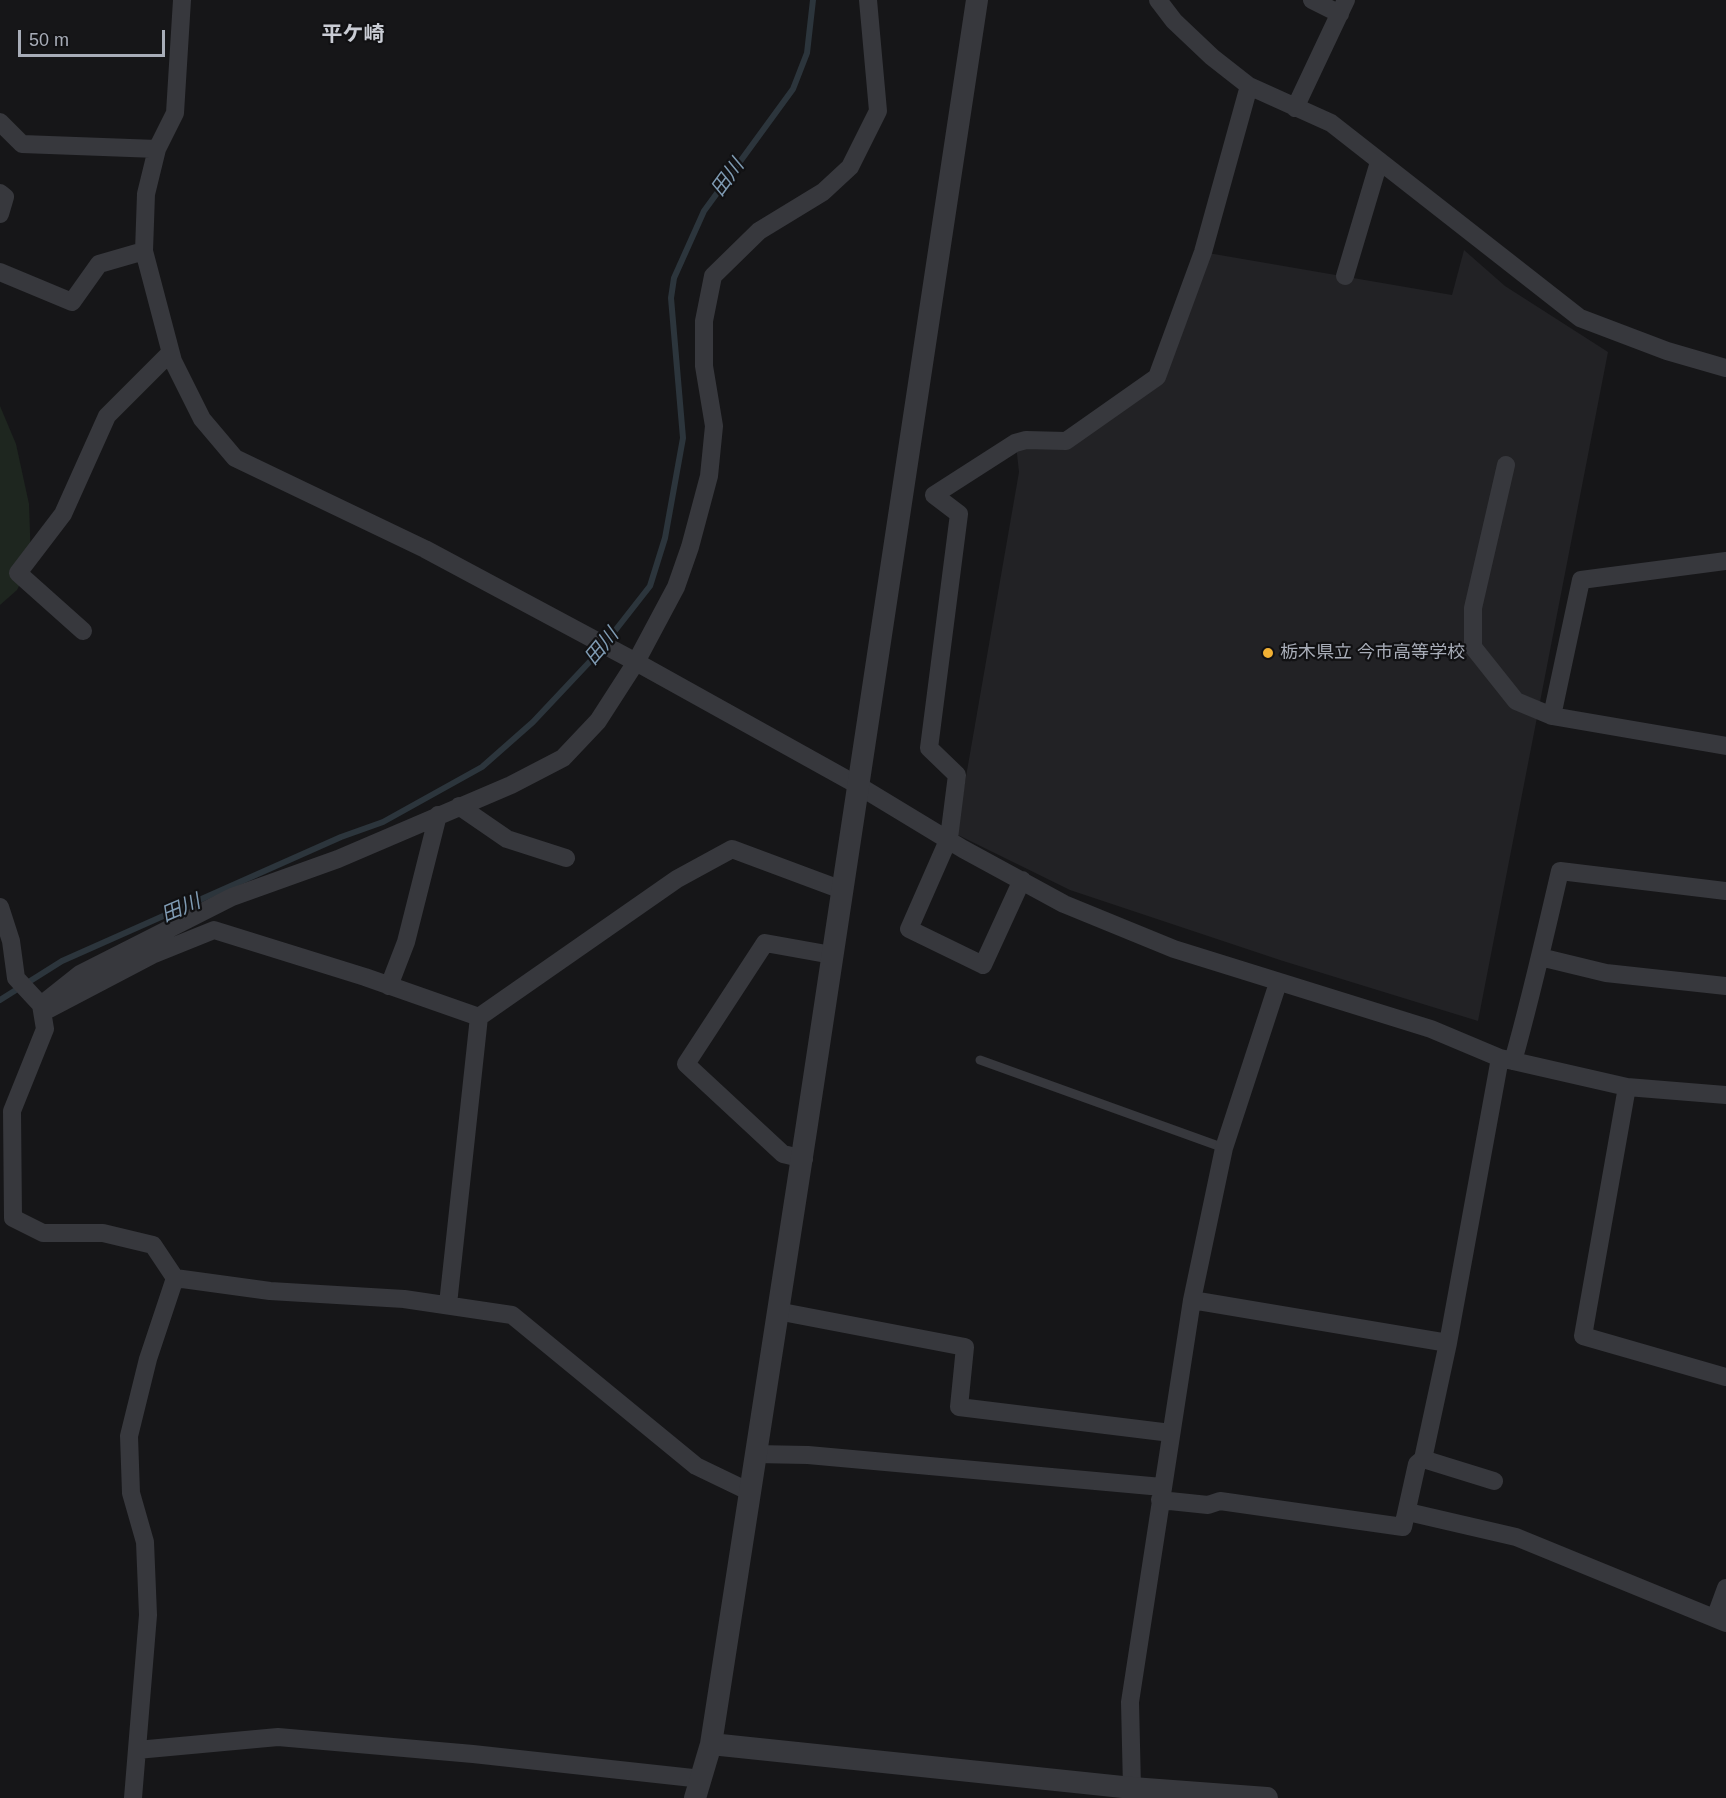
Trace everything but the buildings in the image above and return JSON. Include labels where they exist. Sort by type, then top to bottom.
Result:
[{"type":"street","points":[[182,0],[175,113],[157,149],[146,194],[144,251],[170,353],[202,419],[235,458],[424,549],[636,662],[859,786],[949,838],[963,849],[1065,904],[1174,949],[1431,1029],[1507,1059],[1626,1087],[1726,1095]]},
{"type":"street","points":[[41,1009],[80,974],[232,897],[338,859],[511,785],[563,758],[598,721],[636,662],[676,587],[690,547],[709,476],[714,426],[704,366],[704,321],[713,276],[759,231],[823,192],[850,167],[878,111],[868,0]]},
{"type":"street","points":[[137,1750],[278,1737],[473,1754],[698,1788],[711,1744],[777,1311],[804,1159],[832,955],[977,0]]},
{"type":"street","points":[[1158,0],[1174,21],[1212,57],[1249,86],[1331,123],[1581,318],[1667,351],[1726,368]]},
{"type":"street","points":[[1295,108],[1343,7],[1312,0]]},
{"type":"street","points":[[1022,880],[983,964],[909,929],[949,838],[957,775],[929,748],[959,514],[934,495],[1015,443],[1026,440],[1066,441],[1156,377],[1203,252],[1249,86]]},
{"type":"street","points":[[0,122],[22,144],[157,149]]},
{"type":"street","points":[[1345,276],[1379,162]]},
{"type":"street","points":[[0,193],[5,196],[0,214]]},
{"type":"street","points":[[0,272],[72,302],[99,264],[144,251]]},
{"type":"street","points":[[83,632],[18,573],[63,514],[107,416],[170,353]]},
{"type":"street","points":[[1506,465],[1473,608],[1473,647],[1516,701],[1552,716],[1726,746]]},
{"type":"street","points":[[1552,716],[1581,580],[1726,561]]},
{"type":"street","points":[[459,806],[507,839],[567,858]]},
{"type":"street","points":[[389,986],[406,942],[438,815]]},
{"type":"street","points":[[448,1304],[479,1017],[677,879],[732,849],[842,890]]},
{"type":"street","points":[[755,1454],[808,1455],[1161,1493],[1208,1505],[1220,1501],[1403,1527],[1417,1464],[1423,1459],[1507,1059],[1531,998],[1533,977],[1540,957],[1560,871],[1726,891]]},
{"type":"street","points":[[0,907],[11,941],[16,978],[41,1009],[45,1029],[12,1111],[13,1218],[43,1233],[103,1233],[153,1245],[175,1278],[270,1291],[448,1304],[512,1315],[696,1466],[750,1492]]},
{"type":"street","points":[[41,1009],[152,955],[214,930],[479,1017]]},
{"type":"street","points":[[804,1159],[783,1154],[686,1064],[765,943],[832,955]]},
{"type":"street","points":[[1540,957],[1606,973],[1726,986]]},
{"type":"street","points":[[1132,1793],[1130,1702],[1192,1300],[1224,1148],[1278,983]]},
{"type":"street","points":[[1626,1087],[1583,1335],[1726,1377]]},
{"type":"street","points":[[133,1798],[147,1615],[145,1542],[131,1493],[129,1436],[148,1359],[175,1278]]},
{"type":"street","points":[[1192,1300],[1448,1343]]},
{"type":"street","points":[[777,1311],[965,1347],[959,1407],[1171,1434]]},
{"type":"street","points":[[1423,1459],[1494,1481]]},
{"type":"street","points":[[1408,1512],[1516,1537],[1721,1620],[1726,1588]]},
{"type":"street","points":[[711,1744],[1132,1793],[1267,1798]]},
{"type":"lane","points":[[980,1060],[1224,1148]]},
{"type":"shaded area","name":"栃木県立 今市高等学校","points":[[1464,250],[1505,286],[1608,352],[1478,1021],[1283,961],[1070,890],[956,834],[1019,472],[1016,445],[1057,446],[1159,380],[1208,253],[1452,295]]},
{"type":"shaded area","points":[[0,406],[16,444],[29,504],[31,562],[17,590],[0,605]]},
{"type":"waterway","name":"田川","points":[[0,1000],[62,961],[341,837],[383,822],[482,767],[533,722],[596,655],[650,586],[665,538],[683,438],[671,298],[674,278],[704,211],[793,89],[807,53],[813,0]]},
{"type":"place","name":"栃木県立 今市高等学校","points":[[1268,653]]},
{"type":"district","name":"平ケ崎","points":[[353,35]]}]
